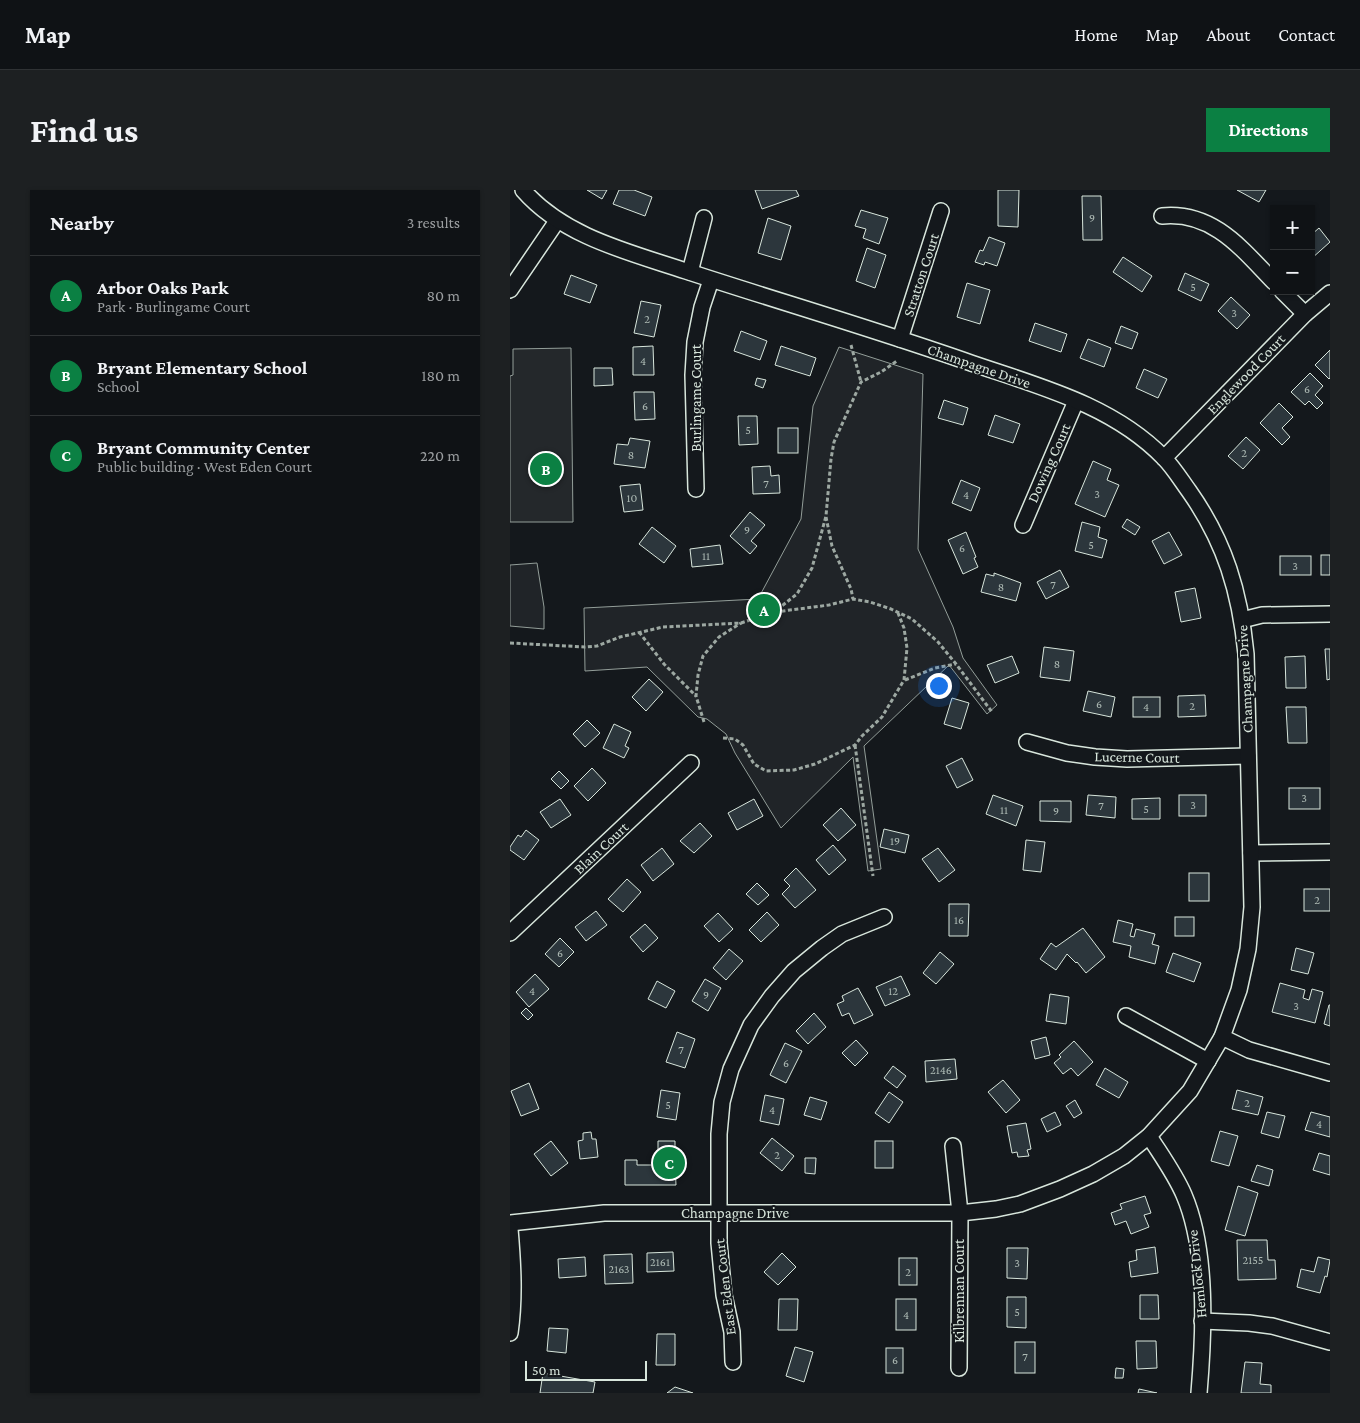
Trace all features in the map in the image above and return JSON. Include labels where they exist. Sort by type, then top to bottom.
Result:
[{"type":"street","name":"Champagne Drive","points":[[510,1223],[604,1213],[960,1213],[1020,1204],[1060,1189],[1093,1174],[1124,1156],[1149,1136],[1190,1091],[1222,1037],[1239,990],[1248,949],[1252,907],[1246,654],[1242,620],[1236,590],[1225,556],[1214,532],[1204,512],[1164,458],[1150,445],[1114,420],[1076,401],[900,338],[711,280],[614,247],[557,221],[534,203],[523,190]]},
{"type":"street","name":"Stratton Court","points":[[900,338],[941,211]]},
{"type":"street","points":[[1162,216],[1177,215],[1191,217],[1213,226],[1234,242],[1270,278]]},
{"type":"street","points":[[690,272],[704,218]]},
{"type":"street","points":[[510,290],[557,221]]},
{"type":"street","name":"Burlingame Court","points":[[696,489],[693,375],[695,342],[702,306],[711,280]]},
{"type":"street","name":"Englewood Court","points":[[1164,458],[1304,314],[1330,293]]},
{"type":"street","points":[[1286,295],[1304,314]]},
{"type":"street","name":"Dowing Court","points":[[1022,525],[1076,401]]},
{"type":"street","points":[[1242,620],[1262,616],[1330,614]]},
{"type":"street","name":"Lucerne Court","points":[[1027,742],[1067,753],[1095,757],[1248,756]]},
{"type":"street","name":"Blain Court","points":[[510,933],[691,764]]},
{"type":"street","points":[[1251,853],[1330,852]]},
{"type":"street","name":"East Eden Court","points":[[733,1362],[732,1332],[724,1295],[719,1244],[719,1134],[722,1102],[731,1069],[751,1026],[772,996],[794,971],[842,934],[884,916]]},
{"type":"street","points":[[1126,1016],[1208,1061]]},
{"type":"street","points":[[1222,1037],[1249,1050],[1330,1073]]},
{"type":"street","name":"Hemlock Drive","points":[[1149,1136],[1184,1196],[1196,1236],[1202,1321],[1199,1393]]},
{"type":"street","points":[[953,1146],[960,1213]]},
{"type":"street","name":"Kilbrennan Court","points":[[959,1368],[960,1213]]},
{"type":"street","points":[[510,1229],[514,1281],[510,1333]]},
{"type":"street","points":[[1202,1321],[1272,1326],[1330,1342]]},
{"type":"path","points":[[851,345],[861,382]]},
{"type":"path","points":[[774,612],[797,594],[812,568],[826,516],[834,442],[861,382],[897,361]]},
{"type":"path","points":[[826,516],[832,546],[851,588],[853,599]]},
{"type":"path","points":[[696,696],[698,675],[703,656],[719,637],[741,623],[774,612],[829,605],[853,599],[891,609],[912,619],[938,642],[992,712]]},
{"type":"path","points":[[723,738],[735,739],[743,745],[754,764],[766,771],[794,770],[815,764],[855,745],[882,717],[904,680],[907,648],[904,628],[898,613]]},
{"type":"path","points":[[510,643],[585,648],[597,646],[620,637],[663,627],[741,623]]},
{"type":"path","points":[[639,632],[664,664],[696,696],[703,713],[704,722]]},
{"type":"path","points":[[904,680],[935,668],[956,664]]},
{"type":"path","points":[[855,745],[873,876]]},
{"type":"shaded area","points":[[839,347],[923,374],[918,549],[953,627],[963,658],[997,705],[987,714],[949,665],[864,746],[881,869],[868,871],[853,757],[781,828],[735,753],[726,734],[707,719],[698,717],[647,667],[585,671],[584,608],[758,599],[801,519],[813,406]]},
{"type":"shaded area","points":[[571,348],[573,522],[510,522],[510,376],[513,375],[513,349]]},
{"type":"shaded area","points":[[537,563],[544,607],[544,629],[510,626],[510,565]]},
{"type":"building","points":[[587,190],[607,190],[602,199]]},
{"type":"building","points":[[619,190],[634,190],[652,197],[645,216],[613,204]]},
{"type":"building","points":[[755,190],[796,190],[799,196],[762,209]]},
{"type":"building","points":[[998,190],[1019,190],[1018,227],[998,226]]},
{"type":"building","points":[[1237,190],[1266,190],[1259,202]]},
{"type":"building","points":[[1082,196],[1101,196],[1102,240],[1083,240]]},
{"type":"building","points":[[861,210],[888,218],[879,244],[863,238],[866,229],[855,226]]},
{"type":"building","points":[[768,218],[791,226],[781,260],[758,253]]},
{"type":"building","points":[[1319,228],[1330,242],[1315,255],[1315,250],[1315,232]]},
{"type":"building","points":[[989,237],[1005,243],[997,266],[985,262],[984,265],[975,262],[980,250],[983,251]]},
{"type":"building","points":[[867,248],[886,255],[875,288],[856,281]]},
{"type":"building","points":[[1123,257],[1152,276],[1142,292],[1113,272]]},
{"type":"building","points":[[1185,273],[1209,284],[1201,301],[1178,290]]},
{"type":"building","points":[[571,275],[597,285],[590,303],[564,294]]},
{"type":"building","points":[[967,283],[990,290],[980,324],[957,317]]},
{"type":"building","points":[[1231,297],[1250,315],[1237,329],[1218,311]]},
{"type":"building","points":[[641,301],[661,305],[654,337],[634,333]]},
{"type":"building","points":[[1035,323],[1067,334],[1061,352],[1029,341]]},
{"type":"building","points":[[1121,326],[1138,333],[1132,349],[1115,343]]},
{"type":"building","points":[[741,331],[767,341],[760,360],[734,351]]},
{"type":"building","points":[[1088,339],[1111,348],[1104,367],[1080,358]]},
{"type":"building","points":[[653,346],[654,375],[633,375],[633,347]]},
{"type":"building","points":[[781,346],[816,358],[810,376],[775,365]]},
{"type":"building","points":[[1330,350],[1330,378],[1329,379],[1315,365]]},
{"type":"building","points":[[594,368],[612,368],[613,385],[594,386]]},
{"type":"building","points":[[1144,369],[1167,379],[1158,398],[1136,388]]},
{"type":"building","points":[[1310,373],[1323,386],[1315,395],[1323,403],[1317,409],[1309,401],[1305,405],[1291,392]]},
{"type":"building","points":[[757,378],[766,380],[763,388],[755,385]]},
{"type":"building","points":[[634,392],[654,392],[655,419],[635,420]]},
{"type":"building","points":[[944,400],[968,408],[963,425],[938,418]]},
{"type":"building","points":[[1279,403],[1293,417],[1282,428],[1290,437],[1282,445],[1260,423]]},
{"type":"building","points":[[995,415],[1020,424],[1013,443],[988,435]]},
{"type":"building","points":[[738,416],[757,416],[758,444],[739,445]]},
{"type":"building","points":[[778,428],[798,428],[798,453],[778,453]]},
{"type":"building","points":[[1246,437],[1260,450],[1243,469],[1228,456]]},
{"type":"building","points":[[630,438],[650,441],[645,468],[614,464],[617,444],[628,445]]},
{"type":"building","points":[[1093,461],[1111,469],[1107,480],[1119,485],[1105,517],[1075,504]]},
{"type":"building","points":[[770,466],[771,476],[779,475],[780,493],[753,494],[752,467]]},
{"type":"building","points":[[961,480],[980,488],[971,511],[952,503]]},
{"type":"building","points":[[640,484],[643,510],[624,512],[620,486]]},
{"type":"building","points":[[750,512],[765,525],[751,541],[757,546],[750,554],[730,536]]},
{"type":"building","points":[[1127,519],[1140,527],[1135,535],[1122,527]]},
{"type":"building","points":[[1082,522],[1100,527],[1098,537],[1107,540],[1102,558],[1075,551]]},
{"type":"building","points":[[652,527],[676,546],[664,563],[639,544]]},
{"type":"building","points":[[966,532],[978,567],[963,574],[948,540]]},
{"type":"building","points":[[1169,532],[1182,555],[1164,564],[1152,541]]},
{"type":"building","points":[[720,545],[723,564],[692,567],[690,549]]},
{"type":"building","points":[[1321,555],[1330,555],[1330,575],[1321,575]]},
{"type":"building","points":[[1280,556],[1311,556],[1311,575],[1280,575]]},
{"type":"building","points":[[1060,570],[1069,587],[1046,599],[1037,582]]},
{"type":"building","points":[[994,573],[1021,583],[1016,601],[981,592],[986,574],[994,576]]},
{"type":"building","points":[[1195,588],[1201,618],[1181,622],[1175,592]]},
{"type":"building","points":[[1044,647],[1074,651],[1070,681],[1040,677]]},
{"type":"building","points":[[1325,649],[1330,649],[1330,679],[1327,680]]},
{"type":"building","points":[[1012,656],[1019,673],[995,683],[987,665]]},
{"type":"building","points":[[1305,656],[1306,688],[1286,688],[1285,657]]},
{"type":"building","points":[[649,679],[663,692],[646,711],[632,697]]},
{"type":"building","points":[[1088,691],[1115,697],[1111,717],[1083,711]]},
{"type":"building","points":[[1205,695],[1206,716],[1178,717],[1178,696]]},
{"type":"building","points":[[1133,697],[1160,697],[1160,717],[1133,717]]},
{"type":"building","points":[[952,698],[969,703],[961,729],[944,724]]},
{"type":"building","points":[[1286,707],[1306,707],[1307,743],[1288,743]]},
{"type":"building","points":[[587,720],[600,733],[585,747],[573,734]]},
{"type":"building","points":[[614,724],[631,732],[625,746],[629,748],[624,758],[603,748]]},
{"type":"building","points":[[962,758],[973,780],[957,788],[946,766]]},
{"type":"building","points":[[592,768],[606,783],[588,801],[574,786]]},
{"type":"building","points":[[559,771],[569,781],[561,789],[551,779]]},
{"type":"building","points":[[1289,788],[1320,788],[1320,809],[1289,809]]},
{"type":"building","points":[[993,795],[1023,806],[1016,826],[986,814]]},
{"type":"building","points":[[1088,795],[1116,797],[1115,818],[1086,815]]},
{"type":"building","points":[[1179,795],[1206,795],[1206,816],[1179,816]]},
{"type":"building","points":[[1160,798],[1160,819],[1132,819],[1132,799]]},
{"type":"building","points":[[560,799],[571,815],[551,828],[540,812]]},
{"type":"building","points":[[754,799],[763,816],[737,830],[728,813]]},
{"type":"building","points":[[1040,801],[1071,801],[1071,822],[1040,821]]},
{"type":"building","points":[[841,808],[856,825],[838,841],[823,825]]},
{"type":"building","points":[[700,823],[712,836],[694,853],[680,841]]},
{"type":"building","points":[[884,829],[909,835],[905,853],[880,847]]},
{"type":"building","points":[[526,830],[539,840],[524,860],[510,850],[510,847],[518,835],[521,837]]},
{"type":"building","points":[[1026,840],[1045,842],[1041,872],[1023,870]]},
{"type":"building","points":[[833,845],[846,860],[829,875],[816,860]]},
{"type":"building","points":[[662,848],[674,864],[653,881],[641,865]]},
{"type":"building","points":[[938,848],[955,870],[939,882],[922,859]]},
{"type":"building","points":[[796,868],[816,890],[795,908],[782,894],[790,886],[784,880]]},
{"type":"building","points":[[1189,873],[1209,873],[1209,901],[1189,901]]},
{"type":"building","points":[[627,879],[641,892],[623,912],[608,899]]},
{"type":"building","points":[[757,883],[769,895],[758,905],[746,894]]},
{"type":"building","points":[[1304,889],[1330,889],[1330,911],[1304,911]]},
{"type":"building","points":[[949,904],[969,904],[968,936],[949,936]]},
{"type":"building","points":[[596,911],[607,925],[586,941],[575,927]]},
{"type":"building","points":[[767,912],[779,925],[761,942],[749,930]]},
{"type":"building","points":[[718,913],[733,929],[719,942],[704,926]]},
{"type":"building","points":[[1175,917],[1194,917],[1194,936],[1175,936]]},
{"type":"building","points":[[1118,920],[1133,924],[1130,936],[1134,937],[1136,929],[1155,934],[1152,944],[1159,946],[1155,964],[1129,957],[1131,946],[1113,942]]},
{"type":"building","points":[[645,924],[658,938],[643,952],[630,937]]},
{"type":"building","points":[[1083,928],[1105,957],[1086,973],[1067,954],[1056,970],[1040,959],[1051,943],[1056,947]]},
{"type":"building","points":[[560,938],[574,952],[559,967],[545,954]]},
{"type":"building","points":[[1296,948],[1314,953],[1308,974],[1291,970]]},
{"type":"building","points":[[729,949],[743,961],[726,980],[713,968]]},
{"type":"building","points":[[940,952],[954,964],[936,984],[923,973]]},
{"type":"building","points":[[1173,953],[1201,963],[1194,982],[1166,972]]},
{"type":"building","points":[[535,974],[549,989],[529,1007],[516,992]]},
{"type":"building","points":[[901,976],[910,995],[885,1006],[876,987]]},
{"type":"building","points":[[705,979],[721,988],[708,1011],[692,1001]]},
{"type":"building","points":[[657,981],[675,991],[666,1008],[648,999]]},
{"type":"building","points":[[1280,983],[1305,990],[1303,998],[1309,1000],[1312,989],[1323,992],[1315,1023],[1272,1012]]},
{"type":"building","points":[[858,988],[873,1015],[854,1024],[849,1013],[842,1016],[837,1004],[844,1001],[842,996]]},
{"type":"building","points":[[1050,994],[1069,997],[1066,1024],[1046,1021]]},
{"type":"building","points":[[1330,1005],[1330,1026],[1324,1024]]},
{"type":"building","points":[[526,1008],[533,1015],[528,1020],[521,1013]]},
{"type":"building","points":[[814,1013],[826,1027],[808,1044],[796,1031]]},
{"type":"building","points":[[677,1032],[695,1039],[685,1068],[666,1062]]},
{"type":"building","points":[[1046,1037],[1050,1055],[1035,1059],[1031,1041]]},
{"type":"building","points":[[856,1040],[868,1053],[855,1066],[842,1053]]},
{"type":"building","points":[[1074,1041],[1093,1062],[1078,1076],[1071,1068],[1063,1074],[1054,1063],[1061,1057],[1059,1055]]},
{"type":"building","points":[[785,1043],[802,1051],[786,1083],[770,1075]]},
{"type":"building","points":[[955,1059],[957,1079],[926,1082],[925,1061]]},
{"type":"building","points":[[893,1066],[906,1076],[897,1088],[884,1078]]},
{"type":"building","points":[[1105,1068],[1128,1082],[1119,1098],[1096,1085]]},
{"type":"building","points":[[1003,1080],[1020,1100],[1006,1113],[988,1092]]},
{"type":"building","points":[[529,1083],[539,1109],[521,1116],[511,1091]]},
{"type":"building","points":[[661,1090],[680,1093],[676,1120],[657,1117]]},
{"type":"building","points":[[1237,1090],[1263,1097],[1258,1115],[1232,1109]]},
{"type":"building","points":[[889,1092],[903,1102],[889,1123],[875,1113]]},
{"type":"building","points":[[765,1095],[784,1099],[779,1125],[760,1121]]},
{"type":"building","points":[[810,1097],[827,1102],[821,1120],[804,1115]]},
{"type":"building","points":[[1075,1100],[1082,1113],[1074,1118],[1066,1106]]},
{"type":"building","points":[[1055,1112],[1061,1125],[1047,1132],[1041,1119]]},
{"type":"building","points":[[1267,1112],[1285,1116],[1279,1138],[1261,1133]]},
{"type":"building","points":[[1311,1112],[1330,1117],[1330,1137],[1305,1130]]},
{"type":"building","points":[[1026,1123],[1031,1149],[1027,1150],[1029,1156],[1018,1157],[1017,1152],[1012,1153],[1007,1126]]},
{"type":"building","points":[[1220,1131],[1238,1136],[1229,1166],[1211,1161]]},
{"type":"building","points":[[591,1132],[592,1139],[596,1139],[598,1157],[580,1159],[578,1141],[583,1140],[583,1133]]},
{"type":"building","points":[[772,1138],[794,1156],[782,1171],[760,1153]]},
{"type":"building","points":[[551,1141],[568,1163],[551,1176],[534,1154]]},
{"type":"building","points":[[658,1141],[675,1141],[675,1154],[680,1154],[681,1165],[675,1165],[676,1185],[625,1185],[625,1160],[637,1160],[637,1165],[658,1165]]},
{"type":"building","points":[[875,1141],[893,1141],[893,1168],[875,1168]]},
{"type":"building","points":[[1319,1153],[1330,1156],[1330,1175],[1313,1170]]},
{"type":"building","points":[[805,1158],[816,1158],[815,1174],[805,1173]]},
{"type":"building","points":[[1257,1165],[1273,1170],[1269,1186],[1251,1181]]},
{"type":"building","points":[[1238,1186],[1258,1193],[1245,1236],[1225,1230]]},
{"type":"building","points":[[1145,1196],[1151,1213],[1144,1215],[1149,1227],[1131,1234],[1126,1221],[1115,1225],[1111,1213],[1122,1209],[1120,1204]]},
{"type":"building","points":[[1237,1240],[1267,1240],[1268,1260],[1275,1260],[1276,1279],[1238,1280]]},
{"type":"building","points":[[1155,1247],[1158,1273],[1131,1277],[1129,1262],[1137,1260],[1136,1250]]},
{"type":"building","points":[[1007,1248],[1028,1248],[1027,1279],[1007,1278]]},
{"type":"building","points":[[673,1252],[674,1271],[647,1272],[647,1253]]},
{"type":"building","points":[[782,1253],[796,1267],[778,1285],[764,1272]]},
{"type":"building","points":[[632,1254],[633,1283],[605,1284],[604,1255]]},
{"type":"building","points":[[585,1257],[586,1276],[559,1278],[558,1259]]},
{"type":"building","points":[[1318,1257],[1330,1260],[1327,1277],[1325,1276],[1320,1293],[1297,1287],[1301,1269],[1314,1272]]},
{"type":"building","points":[[899,1258],[917,1258],[917,1285],[899,1285]]},
{"type":"building","points":[[1140,1295],[1158,1295],[1159,1319],[1140,1319]]},
{"type":"building","points":[[1007,1297],[1026,1297],[1026,1328],[1007,1327]]},
{"type":"building","points":[[779,1299],[798,1299],[797,1330],[778,1330]]},
{"type":"building","points":[[896,1299],[916,1299],[916,1330],[896,1330]]},
{"type":"building","points":[[549,1328],[568,1329],[566,1353],[547,1351]]},
{"type":"building","points":[[657,1334],[675,1334],[675,1365],[656,1365]]},
{"type":"building","points":[[1136,1341],[1156,1341],[1157,1368],[1137,1369]]},
{"type":"building","points":[[1015,1342],[1035,1342],[1035,1373],[1015,1373]]},
{"type":"building","points":[[795,1347],[813,1352],[804,1382],[786,1376]]},
{"type":"building","points":[[886,1348],[903,1348],[903,1373],[886,1373]]},
{"type":"building","points":[[1245,1362],[1262,1363],[1260,1384],[1271,1385],[1271,1393],[1241,1393]]},
{"type":"building","points":[[1116,1368],[1124,1369],[1123,1378],[1115,1378]]},
{"type":"building","points":[[543,1373],[595,1382],[593,1393],[540,1393]]},
{"type":"building","points":[[675,1387],[693,1393],[667,1393]]},
{"type":"building","points":[[1139,1389],[1157,1393],[1138,1393]]},
{"type":"place","name":"Bryant Elementary School","points":[[546,469]]},
{"type":"place","name":"Arbor Oaks Park","points":[[764,610]]},
{"type":"place","name":"Bryant Community Center","points":[[669,1163]]}]
